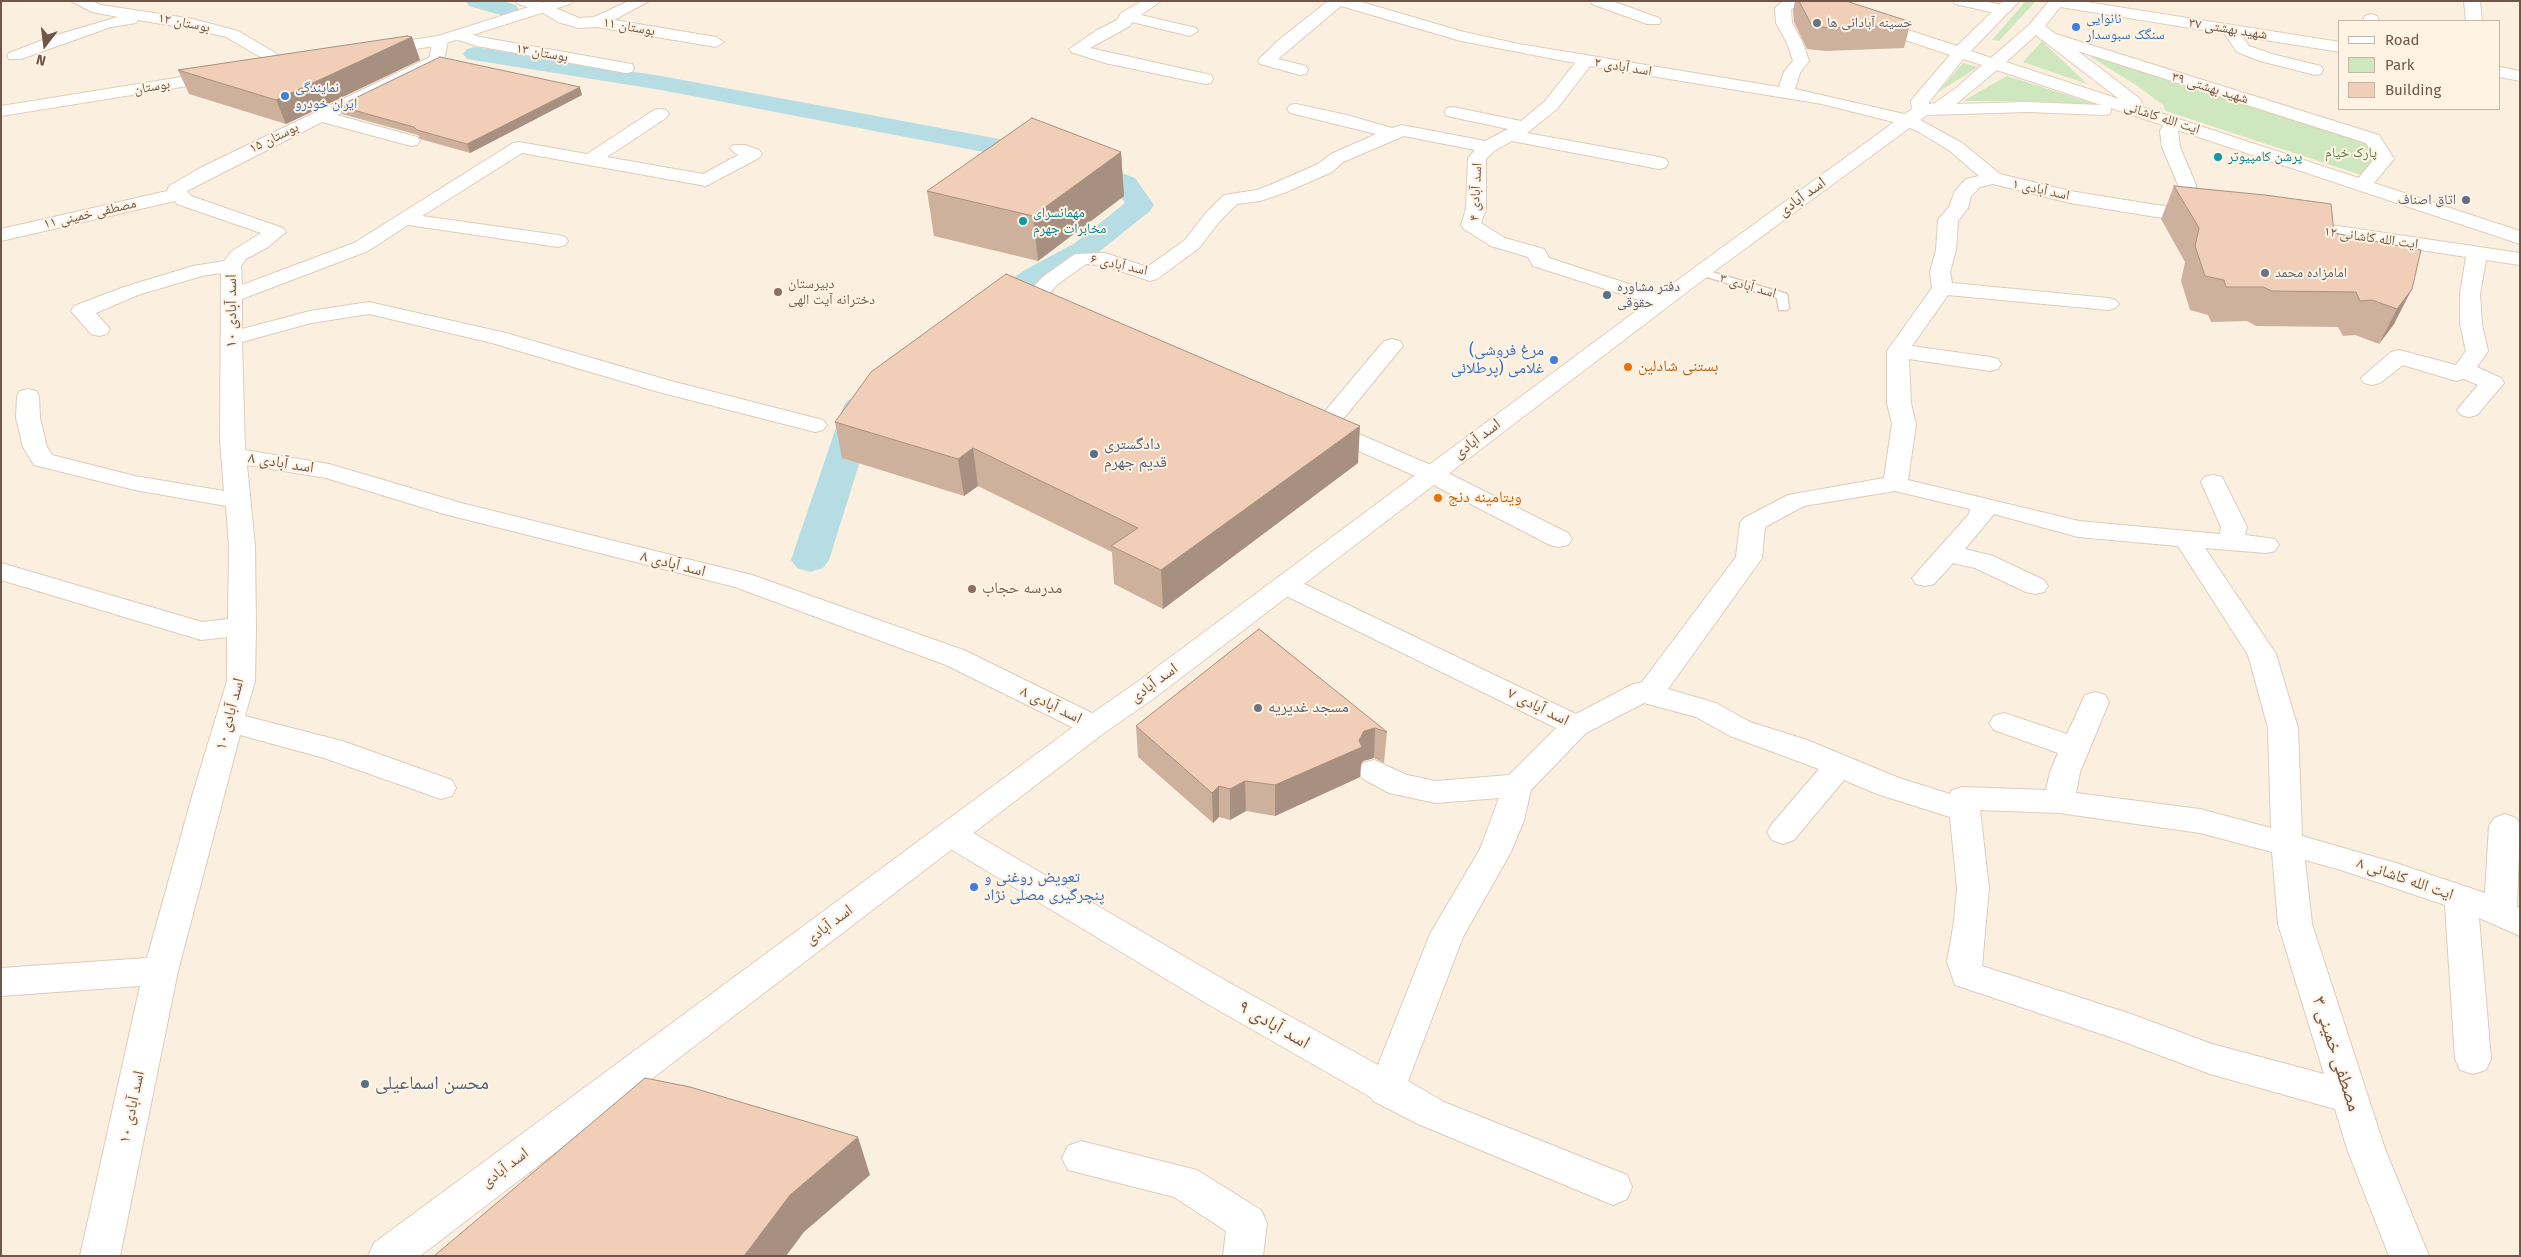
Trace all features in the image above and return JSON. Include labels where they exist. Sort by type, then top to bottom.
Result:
[{"type":"street","name":"۱۲ بوستان","points":[[78,1],[98,9],[193,24],[232,34],[268,55],[282,66]]},
{"type":"street","name":"بوستان ۱۱","points":[[523,1],[545,8],[564,19],[578,23],[597,22],[716,42]]},
{"type":"street","points":[[366,52],[440,40],[565,1]]},
{"type":"street","points":[[597,22],[642,1]]},
{"type":"street","points":[[1154,1],[1127,16],[1124,23],[1103,32],[1077,49],[1105,58],[1205,79]]},
{"type":"street","points":[[1300,70],[1266,61],[1286,42],[1340,1]]},
{"type":"street","name":"اسد آبادی ۲","points":[[1340,1],[1461,36],[1585,61],[1786,92],[1914,116]]},
{"type":"street","points":[[1597,1],[1653,21]]},
{"type":"street","points":[[1786,92],[1792,72],[1801,61],[1795,43],[1784,23],[1783,8],[1794,1]]},
{"type":"street","name":"ایت الله کاشانی","points":[[1803,1],[2520,238]]},
{"type":"street","points":[[1960,1],[2008,6]]},
{"type":"street","points":[[2472,1],[2474,20]]},
{"type":"street","name":"شهید بهشتی ۳۷","points":[[2057,2],[2338,47]]},
{"type":"street","name":"اسد آبادی","points":[[388,1256],[1701,272],[1914,116],[1942,107],[1995,64],[2041,31],[2057,2]]},
{"type":"street","points":[[1377,11],[1402,4]]},
{"type":"street","points":[[2008,6],[1959,54],[1920,102],[1914,116],[2027,107],[2142,112]]},
{"type":"street","points":[[15,56],[59,39],[109,24],[149,16]]},
{"type":"street","points":[[1127,16],[1190,31]]},
{"type":"street","points":[[2230,30],[2243,49],[2266,58],[2315,70]]},
{"type":"street","points":[[2041,31],[2128,98],[2142,112]]},
{"type":"street","name":"شهید بهشتی ۳۹","points":[[2041,31],[2373,139],[2384,159],[2362,185]]},
{"type":"street","name":"بوستان ۱۳","points":[[458,35],[477,41],[626,68]]},
{"type":"street","name":"بوستان ۱۵","points":[[177,192],[209,171],[438,59],[440,40]]},
{"type":"street","name":"اسد آبادی ۴","points":[[1585,61],[1552,105],[1517,131],[1488,147],[1477,158],[1476,209],[1471,225],[1498,242],[1536,253],[1540,262],[1662,301]]},
{"type":"street","points":[[262,69],[300,63]]},
{"type":"street","points":[[2501,72],[2520,76]]},
{"type":"street","name":"بوستان","points":[[1,111],[233,74]]},
{"type":"street","points":[[1296,109],[1347,120],[1394,134]]},
{"type":"street","points":[[1453,112],[1517,131],[1659,163]]},
{"type":"street","points":[[590,160],[660,114]]},
{"type":"street","points":[[320,116],[411,141]]},
{"type":"street","name":"اسد آبادی ۱","points":[[1914,116],[1956,147],[1993,178],[2070,197],[2156,211],[2192,214]]},
{"type":"street","points":[[2173,122],[2170,130],[2171,147],[2188,185],[2187,200],[2192,214],[2221,217]]},
{"type":"street","name":"اسد آبادی ۶","points":[[1078,318],[1033,298],[1051,280],[1082,258],[1106,259],[1150,275],[1192,244],[1212,218],[1231,199],[1260,195],[1278,189],[1294,180],[1326,168],[1337,158],[1402,130],[1488,147]]},
{"type":"street","points":[[232,296],[360,247],[519,148],[706,180],[753,154],[739,149]]},
{"type":"street","points":[[1895,484],[1904,424],[1898,393],[1898,351],[1942,288],[1940,272],[1946,250],[1948,220],[1958,208],[1962,195],[1973,183],[1993,178]]},
{"type":"street","name":"مصطفی خمینی ۱۱","points":[[1,235],[177,192]]},
{"type":"street","name":"اسد آبادی ۱۰","points":[[100,1256],[161,971],[228,722],[241,681],[242,546],[234,456],[231,266],[239,255],[276,232],[184,200],[177,192]]},
{"type":"street","points":[[404,219],[558,241]]},
{"type":"street","name":"ایت الله کاشانی ۱۲","points":[[2280,224],[2520,259]]},
{"type":"street","points":[[2372,378],[2399,357],[2456,374],[2464,370],[2477,351],[2471,324],[2470,294],[2473,263],[2477,253]]},
{"type":"street","points":[[99,329],[82,311],[130,291],[200,270],[231,266]]},
{"type":"street","points":[[1942,288],[2108,304]]},
{"type":"street","points":[[232,338],[310,317],[369,308],[498,338],[663,386],[815,425]]},
{"type":"street","points":[[1392,346],[1315,423],[1431,474],[1559,539]]},
{"type":"street","points":[[1898,351],[1990,364]]},
{"type":"street","points":[[2464,370],[2493,383],[2479,396],[2469,410]]},
{"type":"street","points":[[28,396],[28,418],[35,447],[43,460],[135,483],[238,502]]},
{"type":"street","name":"اسد آبادی ۸","points":[[234,456],[329,471],[453,509],[742,581],[956,658],[1094,726]]},
{"type":"street","points":[[2213,482],[2234,527],[2230,541]]},
{"type":"street","points":[[1649,694],[1749,558],[1753,523],[1797,500],[1895,484],[2078,529],[2266,545]]},
{"type":"street","points":[[1926,578],[1981,516],[1984,505]]},
{"type":"street","name":"مصطفی خمینی ۳","points":[[2186,538],[2262,654],[2283,728],[2287,845],[2296,924],[2366,1148],[2409,1256]]},
{"type":"street","points":[[1947,553],[1984,562],[2035,586]]},
{"type":"street","points":[[1,571],[201,630],[242,627]]},
{"type":"street","name":"اسد آبادی ۷","points":[[1285,584],[1576,726],[1641,692],[1706,710],[1740,730],[1796,748],[1888,786],[1964,810]]},
{"type":"street","points":[[2059,802],[2065,772],[2095,702]]},
{"type":"street","points":[[228,722],[331,749],[441,788]]},
{"type":"street","points":[[2004,723],[2075,748]]},
{"type":"street","points":[[1386,1090],[1448,934],[1473,886],[1495,852],[1508,820],[1517,786],[1576,726]]},
{"type":"street","points":[[1783,832],[1839,766]]},
{"type":"street","points":[[1374,771],[1400,785],[1436,792],[1478,786],[1517,786]]},
{"type":"street","name":"ایت الله کاشانی ۸","points":[[1964,810],[1963,798],[2059,802],[2200,821],[2342,858],[2462,898],[2510,919]]},
{"type":"street","points":[[1964,810],[1973,888],[1971,922],[1964,962],[1967,975],[2128,1028],[2210,1059],[2349,1097]]},
{"type":"street","points":[[2505,826],[2510,919]]},
{"type":"street","name":"اسد آبادی ۹","points":[[950,834],[1386,1090],[1431,1113],[1613,1187]]},
{"type":"street","points":[[2462,898],[2473,1059]]},
{"type":"street","points":[[1,982],[161,971]]},
{"type":"street","points":[[1081,1158],[1183,1182],[1247,1223],[1242,1256]]},
{"type":"lane","name":"اسد آبادی ۳","points":[[1701,272],[1783,296],[1782,308]]},
{"type":"green space","points":[[2026,1],[2036,1],[1999,41],[1992,40]]},
{"type":"green space","points":[[2042,41],[2087,84],[2023,62]]},
{"type":"green space","name":"پارک خیام","points":[[2091,54],[2366,139],[2377,159],[2361,175],[2166,111],[2163,105],[2136,85],[2091,57]]},
{"type":"green space","points":[[1963,63],[1978,67],[1937,93]]},
{"type":"green space","points":[[2007,76],[2098,105],[2029,101],[1963,101]]},
{"type":"building","points":[[1799,1],[1846,1],[1911,22],[1910,25],[1831,28],[1812,26]]},
{"type":"building","points":[[407,36],[412,37],[276,100],[178,70]]},
{"type":"building","points":[[440,57],[580,87],[467,144],[339,106]]},
{"type":"building","points":[[1032,118],[1121,152],[1033,216],[927,191]]},
{"type":"building","points":[[2174,186],[2331,204],[2334,233],[2421,250],[2412,289],[2397,309],[2372,300],[2360,301],[2356,292],[2272,291],[2263,287],[2226,287],[2224,280],[2205,276],[2195,246],[2199,228]]},
{"type":"building","name":"دادگستری قدیم جهرم","points":[[1006,274],[1360,426],[1161,570],[1111,546],[1138,528],[973,448],[958,459],[835,422],[871,372]]},
{"type":"building","name":"مسجد غدیریه","points":[[1259,629],[1387,732],[1375,728],[1364,731],[1359,740],[1362,747],[1275,785],[1245,781],[1230,789],[1219,786],[1212,793],[1136,726]]},
{"type":"building","points":[[645,1078],[690,1087],[858,1137],[790,1195],[744,1256],[434,1256]]},
{"type":"waterway","points":[[477,1],[508,10]]},
{"type":"waterway","points":[[475,54],[661,83],[1021,151],[1073,164],[1125,184],[1140,205],[1085,249],[1034,277],[983,315]]},
{"type":"waterway","points":[[810,560],[860,407]]},
{"type":"place","name":"حسینه آبادانی ها","points":[[1817,23]]},
{"type":"place","name":"نانوایی سنگک سبوسدار","points":[[2076,27]]},
{"type":"place","name":"نمایندگی ایران خودرو","points":[[285,96]]},
{"type":"place","name":"پرشن کامپیوتر","points":[[2218,157]]},
{"type":"place","name":"اتاق اصناف","points":[[2466,200]]},
{"type":"place","name":"مهمانسرای مخابرات جهرم","points":[[1023,221]]},
{"type":"place","name":"امامزاده محمد","points":[[2265,273]]},
{"type":"place","name":"دبیرستان دخترانه آیت الهی","points":[[778,292]]},
{"type":"place","name":"دفتر مشاوره حقوقی","points":[[1607,295]]},
{"type":"place","name":"(مرغ فروشی غلامی (پرطلائی","points":[[1554,360]]},
{"type":"place","name":"بستنی شادلین","points":[[1628,367]]},
{"type":"place","name":"دادگستری قدیم جهرم","points":[[1094,454]]},
{"type":"place","name":"ویتامینه دنج","points":[[1438,498]]},
{"type":"place","name":"مدرسه حجاب","points":[[972,589]]},
{"type":"place","name":"مسجد غدیریه","points":[[1258,708]]},
{"type":"place","name":"تعویض روغنی و پنچرگیری مصلی نژاد","points":[[974,887]]},
{"type":"place","name":"محسن اسماعیلی","points":[[365,1084]]}]
